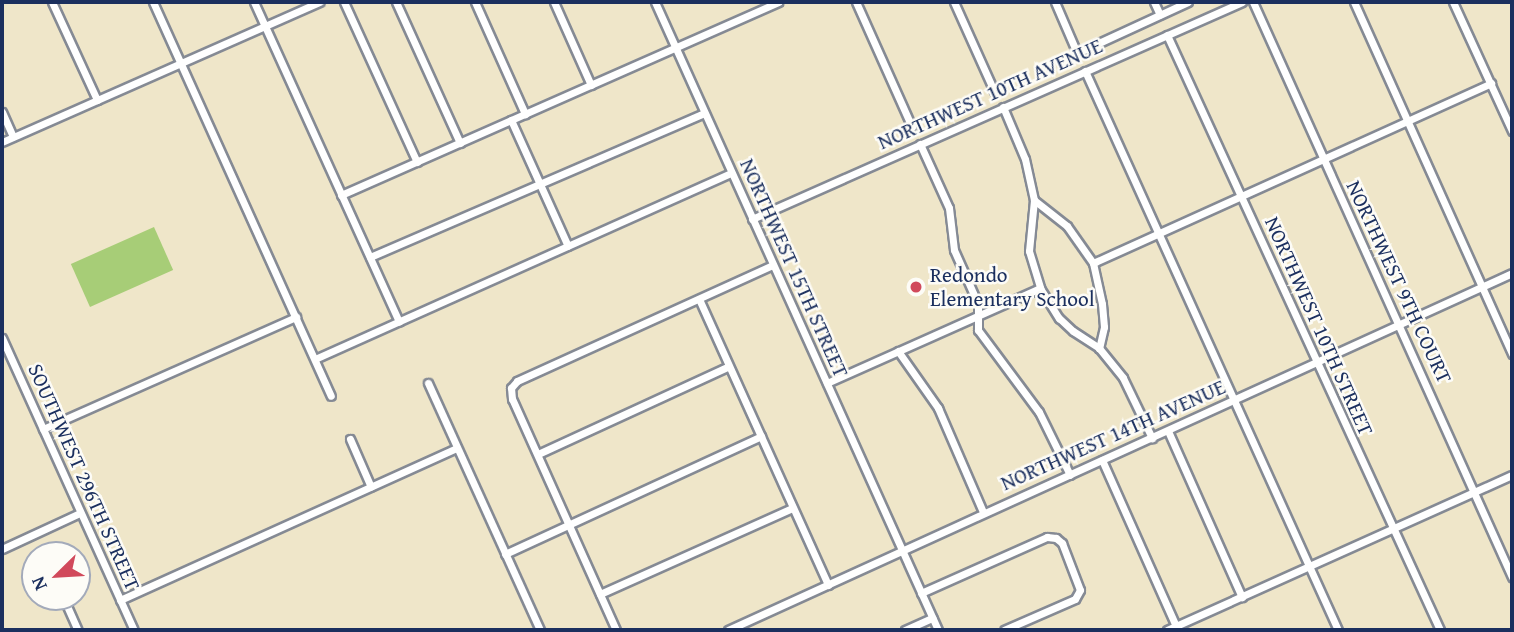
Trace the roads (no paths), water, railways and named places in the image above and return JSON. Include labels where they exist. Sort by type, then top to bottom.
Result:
[{"type":"street","points":[[52,2],[97,100]]},
{"type":"street","points":[[153,2],[331,396]]},
{"type":"street","points":[[254,2],[399,321]]},
{"type":"street","points":[[2,142],[320,2]]},
{"type":"street","points":[[344,2],[416,162]]},
{"type":"street","points":[[396,2],[460,143]]},
{"type":"street","points":[[475,2],[526,114]]},
{"type":"street","points":[[554,2],[591,85]]},
{"type":"street","name":"NORTHWEST 15TH STREET","points":[[654,2],[938,630]]},
{"type":"street","points":[[754,2],[758,10]]},
{"type":"street","points":[[341,195],[778,2]]},
{"type":"street","points":[[856,2],[912,127]]},
{"type":"street","points":[[954,2],[994,91]]},
{"type":"street","points":[[1055,2],[1077,52],[1188,2]]},
{"type":"street","points":[[1154,2],[1160,15]]},
{"type":"street","name":"NORTHWEST 10TH AVENUE","points":[[752,219],[1242,2]]},
{"type":"street","name":"NORTHWEST 9TH COURT","points":[[1253,2],[1512,577]]},
{"type":"street","points":[[1354,2],[1512,354]]},
{"type":"street","points":[[1453,2],[1512,131]]},
{"type":"street","name":"NORTHWEST 10TH STREET","points":[[1167,35],[1440,630]]},
{"type":"street","points":[[1085,71],[1338,630]]},
{"type":"street","points":[[1093,263],[1491,83]]},
{"type":"street","points":[[1003,107],[1024,159],[1034,200],[1029,251],[1040,288],[1059,318],[1099,348],[1123,378],[1152,438]]},
{"type":"street","points":[[2,112],[13,137]]},
{"type":"street","points":[[370,257],[704,113]]},
{"type":"street","points":[[511,120],[568,246]]},
{"type":"street","points":[[920,144],[949,208],[954,250],[978,304],[978,330],[1039,412],[1070,475]]},
{"type":"street","points":[[315,359],[732,173]]},
{"type":"street","points":[[1034,200],[1067,226],[1093,263],[1103,316],[1099,348]]},
{"type":"street","points":[[616,630],[512,399],[511,388],[517,382],[773,265]]},
{"type":"street","name":"NORTHWEST 14TH AVENUE","points":[[728,630],[900,549],[1168,431],[1512,273]]},
{"type":"street","points":[[827,383],[1040,288]]},
{"type":"street","points":[[699,299],[828,585]]},
{"type":"street","points":[[43,429],[296,317]]},
{"type":"street","name":"SOUTHWEST 296TH STREET","points":[[2,338],[134,630]]},
{"type":"street","points":[[898,351],[937,408],[983,512]]},
{"type":"street","points":[[538,454],[729,366]]},
{"type":"street","points":[[428,383],[540,630]]},
{"type":"street","points":[[1168,431],[1242,597]]},
{"type":"street","points":[[505,554],[761,436]]},
{"type":"street","points":[[350,439],[371,487]]},
{"type":"street","points":[[120,600],[456,448]]},
{"type":"street","points":[[1102,460],[1176,626]]},
{"type":"street","points":[[1167,630],[1512,475]]},
{"type":"street","points":[[600,594],[792,508]]},
{"type":"street","points":[[2,550],[80,513]]},
{"type":"street","points":[[921,593],[1047,537],[1056,538],[1062,543],[1080,590],[1075,598],[1004,630]]},
{"type":"street","points":[[69,611],[78,630]]},
{"type":"street","points":[[905,630],[932,618]]},
{"type":"street","points":[[749,621],[753,630]]},
{"type":"place","name":"Redondo Elementary School","points":[[916,287]]}]
